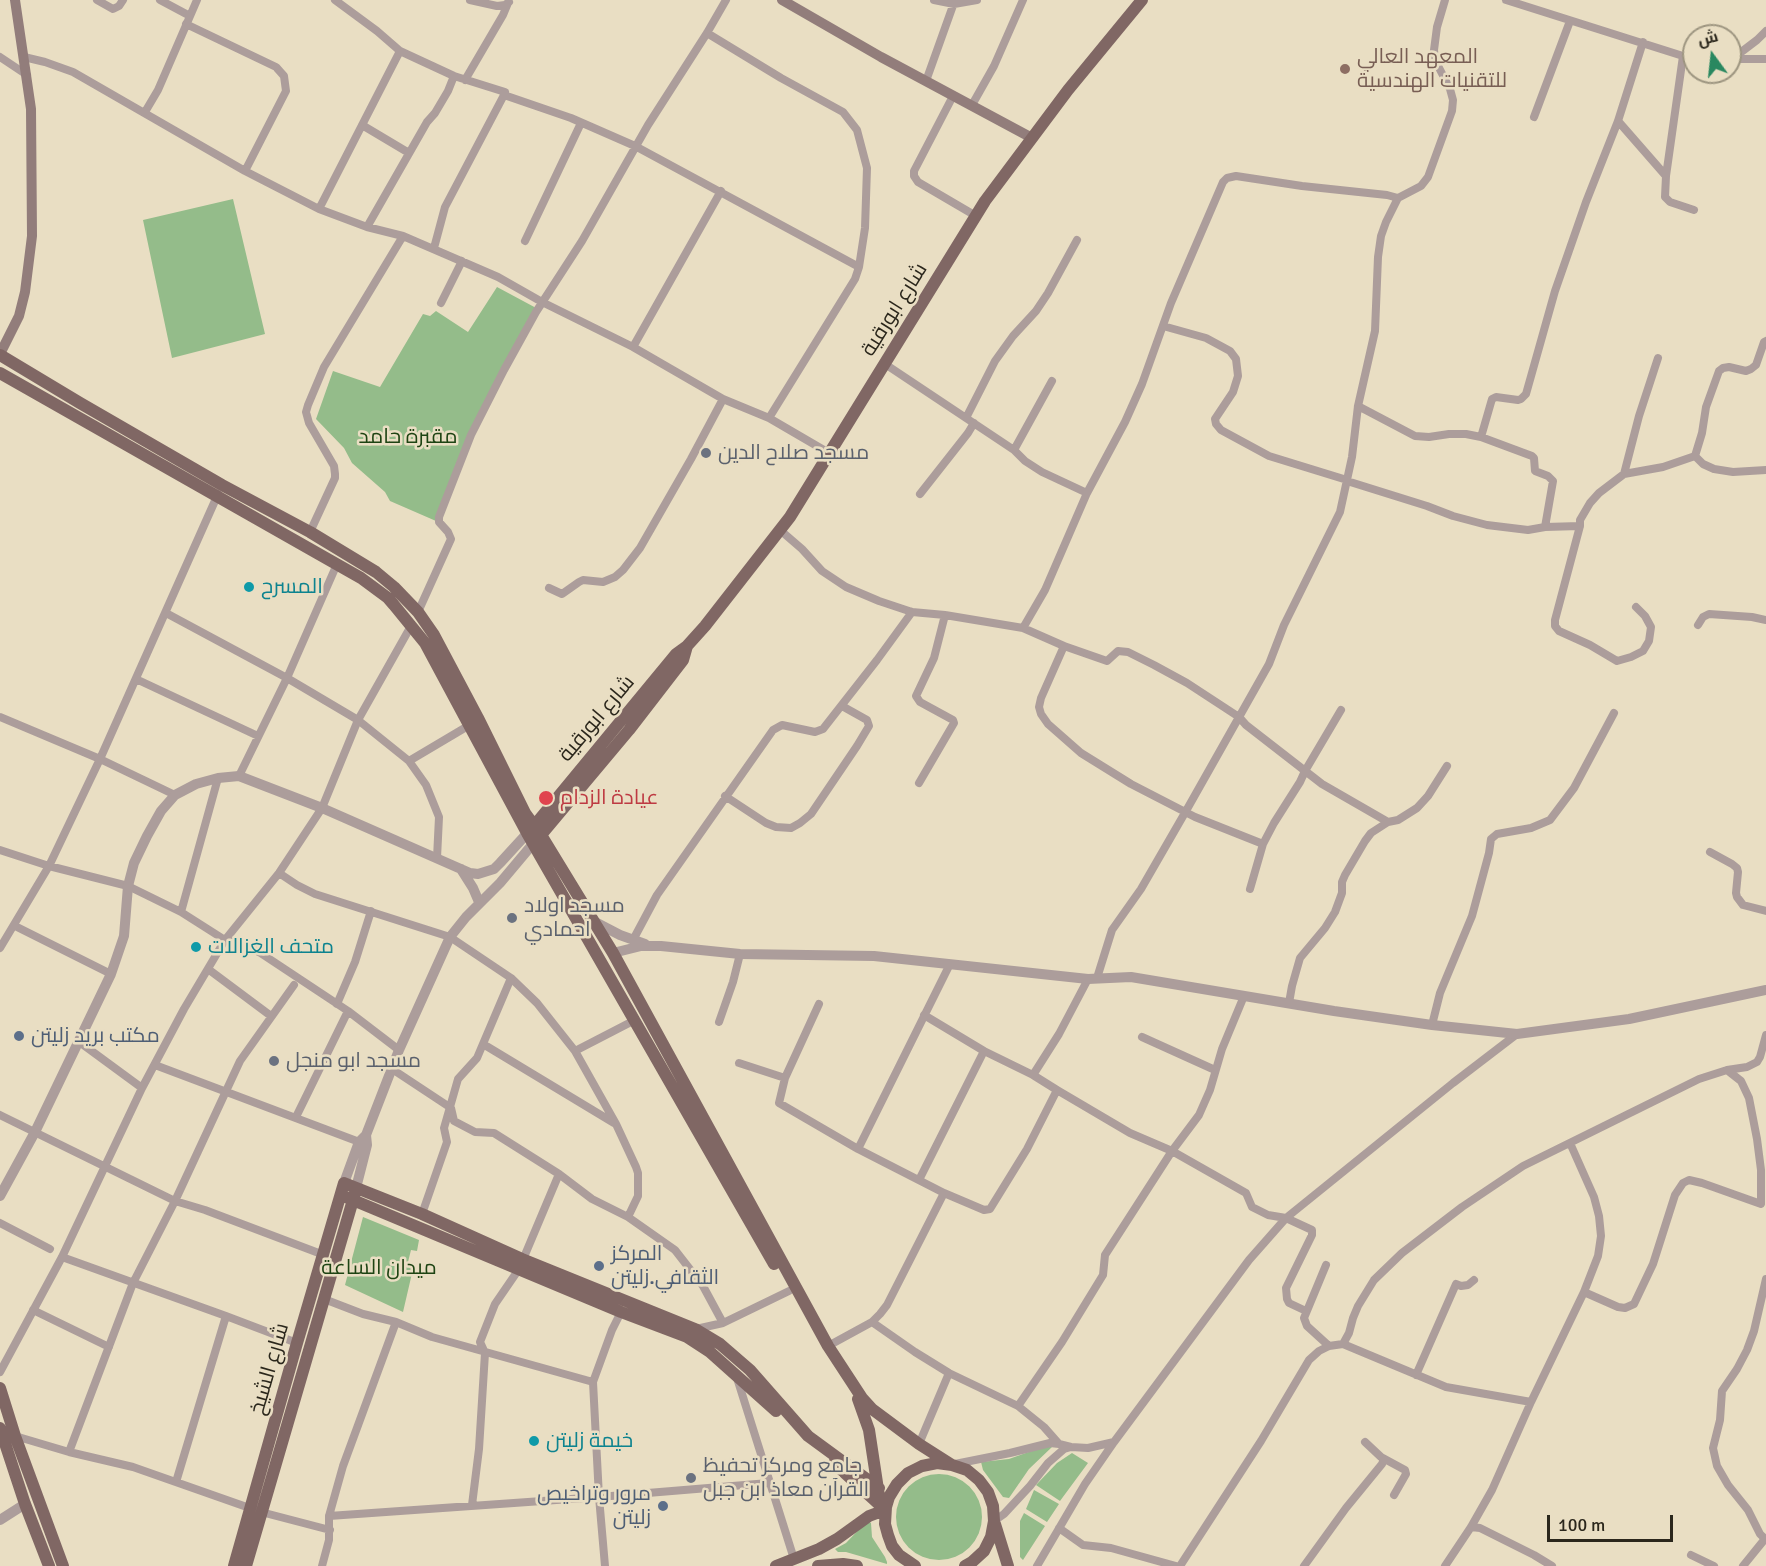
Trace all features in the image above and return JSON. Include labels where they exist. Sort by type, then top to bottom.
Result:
[{"type":"main road","points":[[15,0],[27,75],[33,135],[32,236],[25,292],[19,316],[3,357],[1,376],[337,564],[361,578],[387,598],[424,643],[468,726],[534,834],[595,922],[828,1346],[862,1398],[878,1414],[952,1465]]},
{"type":"main road","points":[[782,0],[881,57],[1032,138]]},
{"type":"main road","name":"شارع ابورقية","points":[[534,834],[636,721],[683,660],[687,646],[790,517],[976,216],[1068,90],[1142,0]]},
{"type":"main road","points":[[3,357],[376,572],[418,612],[434,635],[478,718],[534,834],[599,959],[789,1291],[862,1407],[873,1448],[877,1486],[886,1507],[888,1535],[892,1546],[910,1564]]},
{"type":"main road","points":[[599,959],[613,953]]},
{"type":"main road","points":[[349,1191],[521,1264],[695,1329],[720,1344],[750,1370],[808,1436],[877,1486]]},
{"type":"main road","points":[[349,1191],[422,1214],[621,1312],[687,1337],[710,1352],[736,1374],[886,1507]]},
{"type":"main road","name":"شارع الشيخ","points":[[246,1566],[255,1510],[297,1343],[324,1255],[349,1191]]},
{"type":"main road","name":"شارع الشيخ","points":[[234,1566],[255,1510],[324,1299],[349,1191]]},
{"type":"main road","points":[[0,1388],[4,1435],[25,1504],[49,1566]]},
{"type":"main road","points":[[4,1435],[63,1566]]},
{"type":"main road","points":[[776,1566],[819,1549],[837,1539],[886,1507],[897,1484],[908,1473],[922,1466],[937,1463],[967,1470],[988,1492],[1008,1566]]},
{"type":"main road","points":[[965,1566],[984,1551],[991,1537],[994,1521]]},
{"type":"main road","points":[[818,1566],[857,1566]]},
{"type":"street","points":[[97,0],[113,9],[123,0]]},
{"type":"street","points":[[160,0],[190,16]]},
{"type":"street","points":[[145,112],[158,90],[197,0]]},
{"type":"street","points":[[335,0],[400,51],[454,76],[505,92],[504,95],[581,123],[635,146],[859,267]]},
{"type":"street","points":[[470,0],[498,6],[510,1]]},
{"type":"street","points":[[418,612],[451,539],[438,520],[465,452],[504,370],[526,327],[582,241],[635,146],[726,0]]},
{"type":"street","points":[[934,0],[954,2],[977,0]]},
{"type":"street","points":[[972,105],[994,66],[1023,0]]},
{"type":"street","points":[[1033,1075],[1092,978],[1112,930],[1141,889],[1269,664],[1284,625],[1340,512],[1352,456],[1358,406],[1375,332],[1381,236],[1398,198],[1421,186],[1428,177],[1452,111],[1453,100],[1450,89],[1435,60],[1434,50],[1437,27],[1445,0]]},
{"type":"street","points":[[1506,0],[1682,56]]},
{"type":"street","points":[[465,80],[510,1]]},
{"type":"street","points":[[926,81],[954,2]]},
{"type":"street","points":[[1534,117],[1570,21]]},
{"type":"street","points":[[186,24],[276,67],[284,76],[286,91],[245,171]]},
{"type":"street","points":[[1742,51],[1766,31]]},
{"type":"street","points":[[707,33],[843,112],[857,130],[867,168],[865,228],[855,279],[769,418]]},
{"type":"street","points":[[1481,437],[1492,399],[1518,400],[1526,394],[1555,291],[1586,202],[1618,122],[1643,42]]},
{"type":"street","points":[[319,209],[400,51]]},
{"type":"street","points":[[0,57],[27,75]]},
{"type":"street","points":[[24,57],[73,72],[245,171],[319,209],[403,236],[498,277],[542,302],[633,347],[723,399],[769,418],[829,453]]},
{"type":"street","points":[[1742,59],[1766,59]]},
{"type":"street","points":[[1682,63],[1665,197],[1670,202],[1694,210]]},
{"type":"street","points":[[367,226],[427,122],[448,91],[454,76]]},
{"type":"street","points":[[434,248],[445,207],[504,95]]},
{"type":"street","points":[[953,96],[914,171],[914,176],[918,182],[976,216]]},
{"type":"street","points":[[1618,122],[1666,176]]},
{"type":"street","points":[[525,241],[581,123]]},
{"type":"street","points":[[362,125],[409,153]]},
{"type":"street","points":[[1023,628],[1045,590],[1087,493],[1125,422],[1142,384],[1171,303],[1223,182],[1227,178],[1236,176],[1398,198]]},
{"type":"street","points":[[633,347],[721,191]]},
{"type":"street","points":[[310,532],[335,474],[334,466],[309,423],[306,412],[308,405],[324,368],[359,306],[403,236]]},
{"type":"street","points":[[966,418],[995,361],[1013,336],[1036,311],[1077,240]]},
{"type":"street","points":[[441,303],[462,261]]},
{"type":"street","points":[[1163,326],[1206,338],[1230,351],[1238,365],[1238,376],[1233,392],[1215,419],[1216,424],[1221,430],[1269,456],[1486,525],[1528,530],[1580,526]]},
{"type":"street","points":[[1636,607],[1646,616],[1651,627],[1649,641],[1643,651],[1617,661],[1556,629],[1555,620],[1580,519],[1599,493],[1624,474],[1663,467],[1695,456],[1699,447],[1706,407],[1719,371],[1729,367],[1751,369],[1756,365],[1766,341]]},
{"type":"street","points":[[1624,474],[1639,416],[1658,358]]},
{"type":"street","points":[[885,364],[1014,450],[1042,472],[1087,493]]},
{"type":"street","points":[[1014,450],[1052,381]]},
{"type":"street","points":[[549,588],[562,594],[584,580],[603,582],[615,577],[623,570],[640,548],[723,399]]},
{"type":"street","points":[[1358,406],[1415,436],[1429,437],[1458,433],[1481,437],[1532,456],[1535,471],[1550,478],[1553,486],[1545,527]]},
{"type":"street","points":[[920,494],[969,433],[974,423]]},
{"type":"street","points":[[1695,456],[1703,464],[1714,469],[1733,472],[1766,470]]},
{"type":"street","points":[[0,948],[50,866],[136,680],[222,485]]},
{"type":"street","points":[[780,530],[822,571],[834,579],[857,592],[912,612],[1023,628],[1107,661],[1118,651],[1128,652],[1187,683],[1239,717],[1246,725],[1322,784],[1388,822]]},
{"type":"street","points":[[0,1196],[35,1132],[111,974],[124,936],[128,886],[134,863],[147,836],[161,811],[176,795],[196,784],[218,778],[239,777],[337,564]]},
{"type":"street","points":[[633,940],[657,894],[773,730],[782,725],[819,731],[827,725],[912,612]]},
{"type":"street","points":[[166,613],[358,720],[409,761],[426,785],[439,817],[437,858]]},
{"type":"street","points":[[1698,625],[1703,617],[1709,614],[1766,620]]},
{"type":"street","points":[[919,783],[954,723],[953,720],[920,702],[916,696],[934,658],[945,615]]},
{"type":"street","points":[[0,1372],[62,1257],[142,1088],[184,1009],[225,940],[279,873],[321,808],[358,720],[411,626]]},
{"type":"street","points":[[1064,646],[1039,707],[1041,714],[1053,729],[1081,753],[1131,784],[1206,821],[1263,844]]},
{"type":"street","points":[[136,680],[258,736]]},
{"type":"street","points":[[725,796],[776,827],[791,828],[800,823],[811,814],[869,726],[867,720],[842,705]]},
{"type":"street","points":[[1250,889],[1263,844],[1341,710]]},
{"type":"street","points":[[1432,1025],[1440,993],[1472,916],[1491,839],[1497,834],[1531,828],[1550,820],[1574,788],[1614,712]]},
{"type":"street","points":[[0,717],[100,759],[176,795]]},
{"type":"street","points":[[409,761],[468,726]]},
{"type":"street","points":[[1289,1003],[1300,958],[1335,912],[1342,893],[1341,882],[1365,841],[1371,833],[1388,822],[1417,808],[1428,796],[1447,766]]},
{"type":"street","name":"شارع ابورقية","points":[[239,777],[321,808],[478,874],[494,869],[534,834]]},
{"type":"street","points":[[181,912],[218,778]]},
{"type":"street","name":"شارع ابورقية","points":[[349,1191],[364,1141],[399,1050],[450,937],[479,903],[500,883],[534,834]]},
{"type":"street","points":[[0,850],[50,866],[128,886],[181,912],[225,940],[259,952],[348,1011],[399,1050]]},
{"type":"street","points":[[1710,852],[1737,868],[1736,893],[1743,905],[1766,911]]},
{"type":"street","points":[[460,868],[473,888],[479,903]]},
{"type":"street","points":[[279,873],[315,894],[450,937],[511,978],[537,1003],[574,1051],[616,1124],[638,1173],[638,1196],[628,1217]]},
{"type":"street","points":[[337,1004],[355,962],[371,911]]},
{"type":"street","points":[[595,922],[651,946]]},
{"type":"street","points":[[15,926],[111,974]]},
{"type":"street","points":[[613,953],[651,946],[740,954],[874,956],[1092,978],[1131,976],[1432,1025],[1517,1034],[1629,1019],[1766,990]]},
{"type":"street","points":[[718,1023],[734,982],[740,954]]},
{"type":"street","points":[[858,1149],[950,964]]},
{"type":"street","points":[[208,969],[271,1016]]},
{"type":"street","points":[[422,1214],[447,1142],[444,1128],[458,1078],[477,1058],[511,978]]},
{"type":"street","points":[[69,1452],[133,1283],[175,1201],[240,1061],[294,985]]},
{"type":"street","points":[[1018,1406],[1097,1286],[1104,1271],[1106,1255],[1172,1151],[1199,1115],[1244,996]]},
{"type":"street","points":[[819,1004],[785,1078],[780,1105],[858,1149],[944,1193],[984,1209],[990,1209],[1027,1149],[1057,1090]]},
{"type":"street","points":[[297,1117],[348,1011]]},
{"type":"street","points":[[924,1015],[984,1051],[1033,1075],[1130,1133],[1172,1151],[1246,1193],[1252,1208],[1268,1215],[1286,1218],[1313,1232],[1286,1288],[1289,1303],[1306,1311]]},
{"type":"street","points":[[574,1051],[634,1020]]},
{"type":"street","points":[[1037,1566],[1084,1484],[1150,1391],[1249,1260],[1286,1218],[1517,1034]]},
{"type":"street","points":[[1343,1344],[1366,1291],[1374,1280],[1402,1253],[1462,1207],[1523,1166],[1699,1079],[1727,1070],[1747,1067],[1757,1062],[1766,1035]]},
{"type":"street","points":[[1142,1037],[1215,1070]]},
{"type":"street","points":[[78,1041],[142,1088]]},
{"type":"street","points":[[483,1044],[616,1124]]},
{"type":"street","points":[[919,1180],[984,1051]]},
{"type":"street","points":[[739,1063],[785,1078]]},
{"type":"street","points":[[156,1065],[364,1141]]},
{"type":"street","points":[[392,1069],[451,1108],[454,1121],[475,1132],[494,1133],[559,1174],[592,1199],[628,1217],[675,1250],[703,1286],[723,1323]]},
{"type":"street","points":[[1584,1292],[1625,1308],[1634,1304],[1653,1264],[1675,1195],[1683,1183],[1689,1180],[1764,1205],[1759,1149],[1749,1098],[1741,1082],[1727,1070]]},
{"type":"street","points":[[0,1115],[175,1201],[324,1255]]},
{"type":"street","points":[[1445,1566],[1492,1490],[1584,1292],[1598,1256],[1601,1236],[1599,1216],[1594,1197],[1570,1143]]},
{"type":"street","points":[[472,1505],[479,1449],[485,1353],[480,1342],[495,1304],[521,1264],[559,1174]]},
{"type":"street","points":[[828,1346],[872,1322],[887,1305],[944,1193]]},
{"type":"street","points":[[0,1223],[50,1249]]},
{"type":"street","points":[[62,1257],[297,1343]]},
{"type":"street","points":[[1326,1265],[1304,1318],[1307,1326],[1329,1346]]},
{"type":"street","points":[[1743,1566],[1765,1540],[1748,1510],[1717,1466],[1713,1448],[1720,1420],[1722,1391],[1747,1350],[1754,1331],[1766,1279]]},
{"type":"street","points":[[1416,1375],[1455,1284],[1468,1285],[1474,1280]]},
{"type":"street","points":[[695,1329],[723,1323],[789,1291]]},
{"type":"street","points":[[324,1299],[363,1314],[396,1322],[432,1337],[593,1382]]},
{"type":"street","points":[[33,1310],[109,1347]]},
{"type":"street","points":[[605,1566],[598,1497],[593,1382],[621,1312]]},
{"type":"street","points":[[176,1482],[226,1316]]},
{"type":"street","points":[[322,1566],[329,1540],[329,1516],[343,1466],[396,1322]]},
{"type":"street","points":[[872,1322],[949,1373],[1018,1406],[1044,1427],[1059,1444]]},
{"type":"street","points":[[1059,1528],[1083,1545],[1111,1548],[1178,1566],[1261,1441],[1309,1360],[1329,1346],[1343,1344],[1446,1387],[1531,1402]]},
{"type":"street","points":[[919,1444],[949,1373]]},
{"type":"street","points":[[736,1374],[794,1559]]},
{"type":"street","points":[[4,1435],[133,1467],[255,1510],[330,1530]]},
{"type":"street","points":[[952,1465],[1050,1443],[1071,1447],[1096,1447],[1114,1442]]},
{"type":"street","points":[[1365,1442],[1384,1459],[1405,1470],[1406,1474],[1394,1495]]},
{"type":"street","points":[[994,1521],[1004,1514],[1047,1463],[1064,1449],[1071,1447]]},
{"type":"street","points":[[1305,1566],[1384,1459]]},
{"type":"street","points":[[329,1516],[769,1483]]},
{"type":"street","points":[[0,1520],[25,1504]]},
{"type":"street","points":[[1471,1527],[1480,1528],[1552,1566]]},
{"type":"street","points":[[1691,1555],[1714,1566]]},
{"type":"green space","points":[[233,199],[265,334],[172,358],[143,220]]},
{"type":"green space","name":"مقبرة حامد","points":[[497,287],[538,309],[472,430],[436,521],[390,501],[385,492],[352,463],[344,448],[316,419],[333,371],[380,387],[423,314],[430,316],[436,311],[468,332]]},
{"type":"green space","name":"ميدان الساعة","points":[[363,1217],[419,1240],[417,1251],[411,1250],[407,1266],[413,1269],[403,1312],[345,1285]]},
{"type":"green space","points":[[1051,1444],[1052,1447],[1029,1469],[1009,1498],[1003,1497],[983,1470],[981,1462],[1009,1459]]},
{"type":"green space","points":[[1072,1453],[1088,1463],[1060,1501],[1036,1485],[1057,1463]]},
{"type":"green space","points":[[939,1474],[963,1481],[975,1493],[982,1517],[975,1541],[963,1553],[939,1560],[915,1553],[903,1541],[896,1517],[903,1493],[915,1481]]},
{"type":"green space","points":[[1034,1490],[1059,1504],[1047,1522],[1026,1509]]},
{"type":"green space","points":[[1024,1513],[1045,1526],[1023,1560],[1020,1557],[1020,1521]]},
{"type":"green space","points":[[867,1521],[871,1523],[872,1537],[887,1564],[846,1552],[838,1552],[835,1549],[846,1543]]},
{"type":"place","name":"المعهد العالي للتقنيات الهندسية","points":[[1345,69]]},
{"type":"place","name":"مسجد صلاح الدين","points":[[706,453]]},
{"type":"place","name":"المسرح","points":[[249,587]]},
{"type":"place","name":"عيادة الزدام","points":[[546,798]]},
{"type":"place","name":"مسجد اولاد احمادي","points":[[512,918]]},
{"type":"place","name":"متحف الغزالات","points":[[196,947]]},
{"type":"place","name":"مكتب بريد زليتن","points":[[19,1036]]},
{"type":"place","name":"مسجد ابو منجل","points":[[274,1061]]},
{"type":"place","name":"المركز الثقافي.زليتن","points":[[599,1266]]},
{"type":"place","name":"خيمة زليتن","points":[[534,1441]]},
{"type":"place","name":"جامع ومركز تحفيظ القرآن معاذ ابن جبل","points":[[691,1478]]},
{"type":"place","name":"مرور وتراخيص زليتن","points":[[663,1506]]}]
